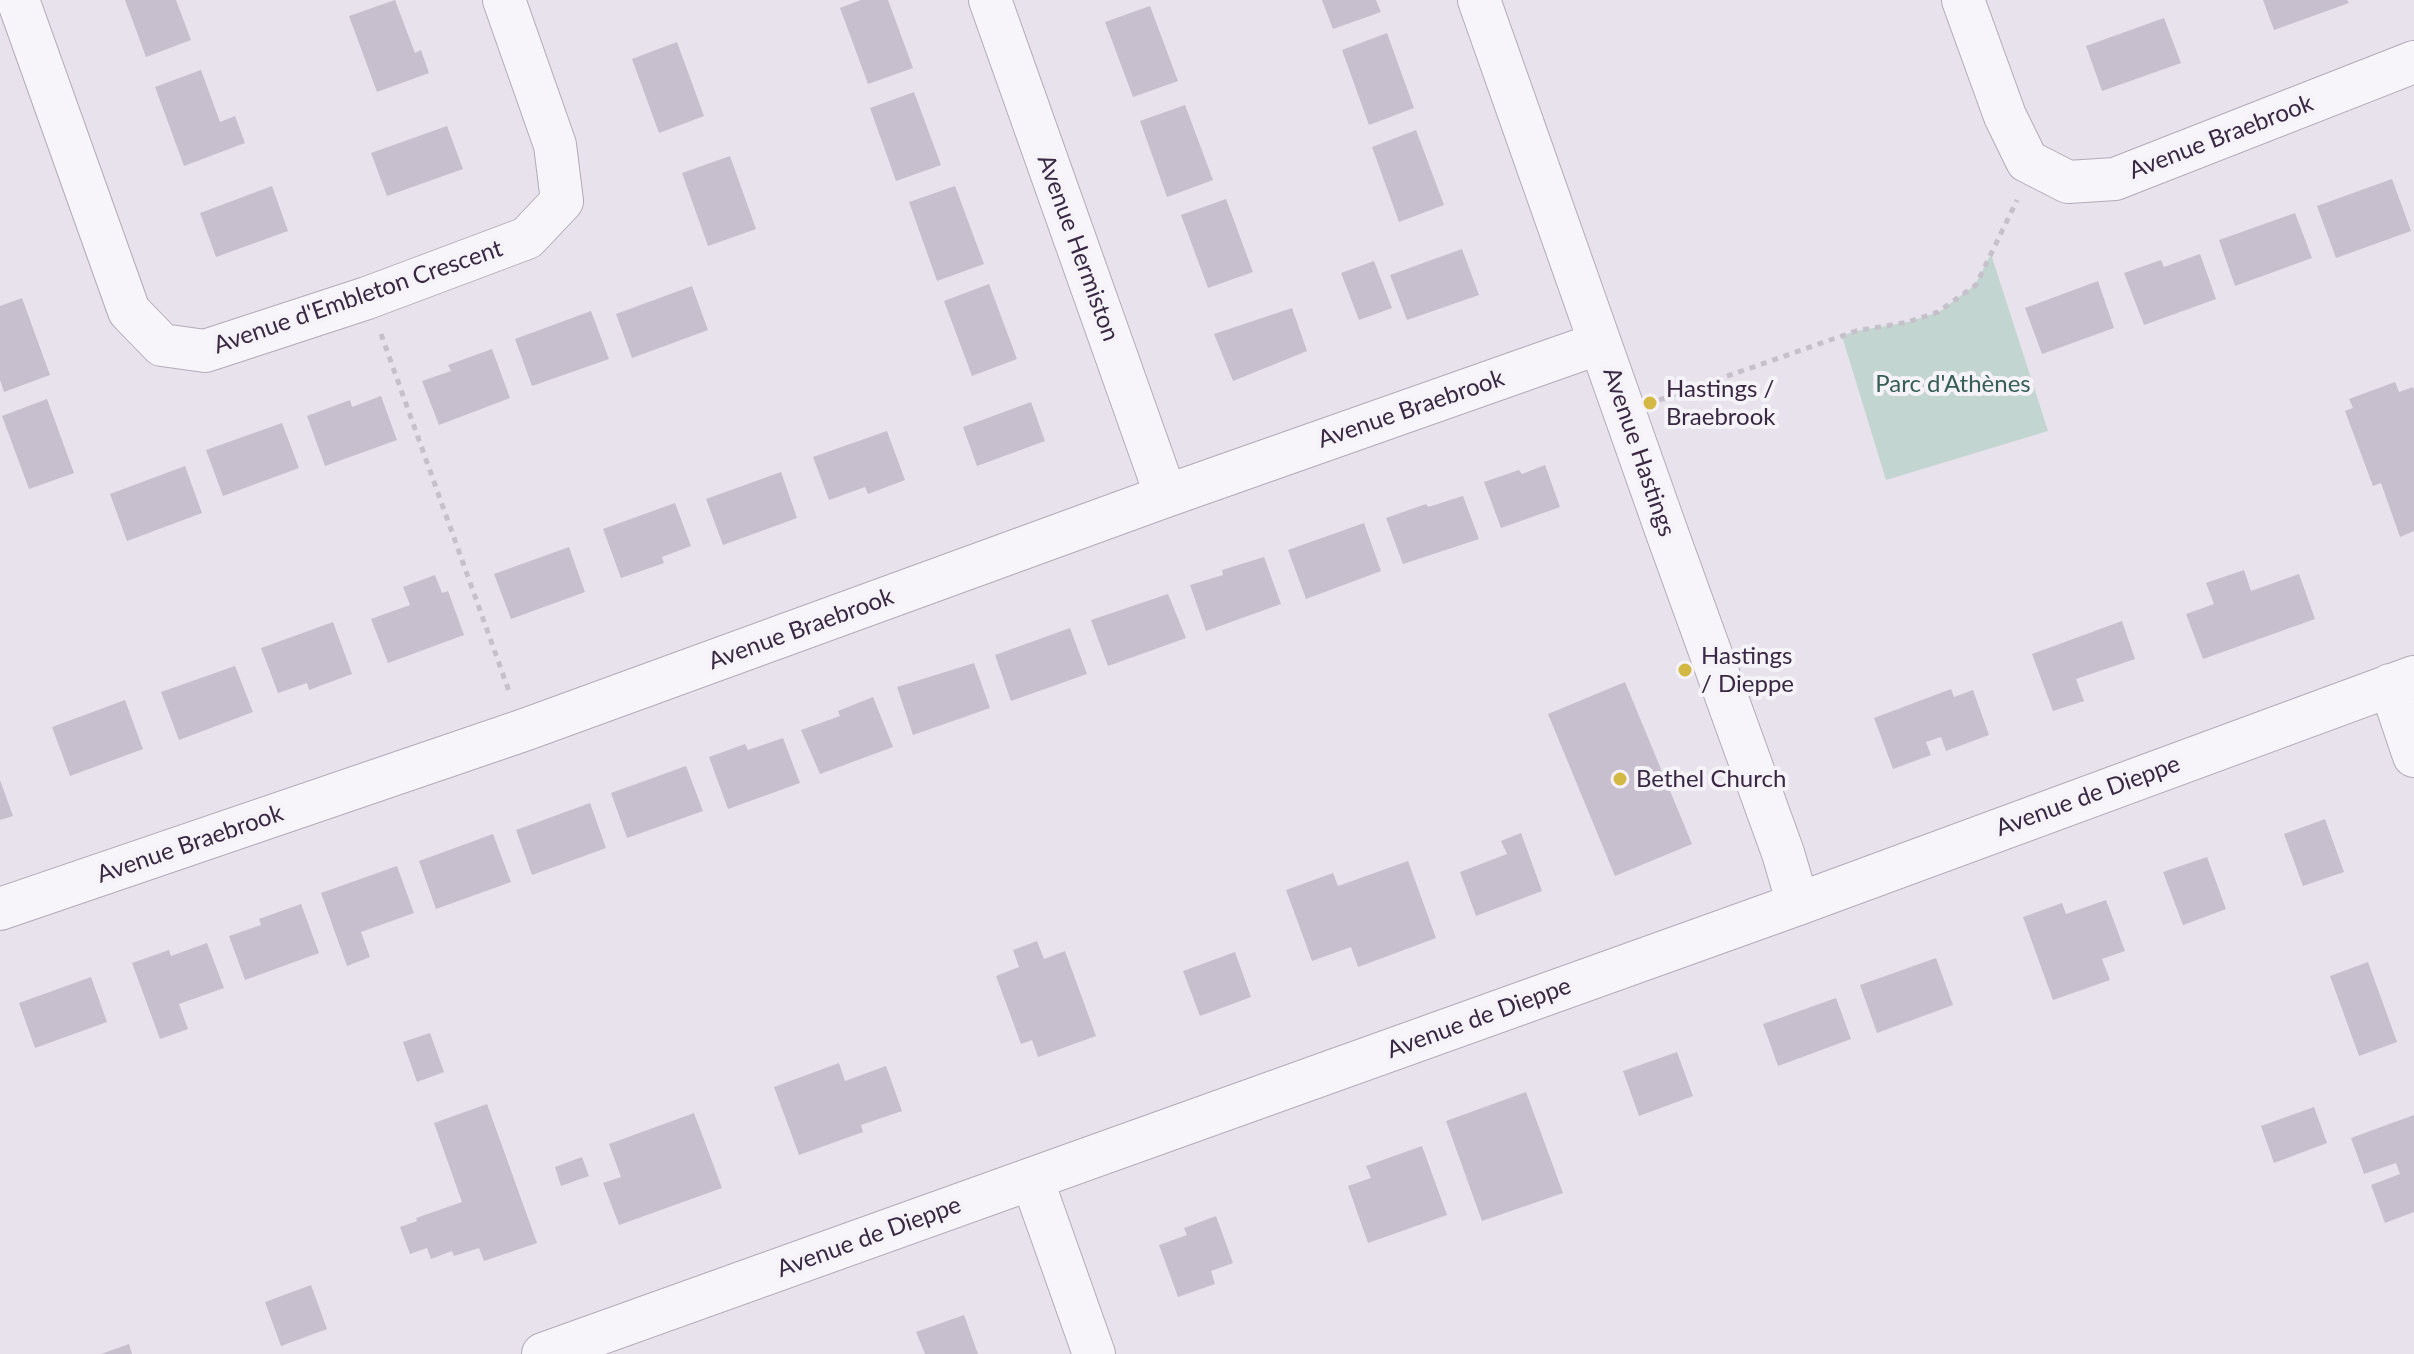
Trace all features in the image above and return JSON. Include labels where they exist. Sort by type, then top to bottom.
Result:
[{"type":"street","name":"Avenue d'Embleton Crescent","points":[[18,0],[129,311],[162,345],[205,351],[367,298],[527,238],[562,201],[555,145],[504,0]]},
{"type":"street","name":"Avenue Hermiston","points":[[990,0],[1166,496]]},
{"type":"street","name":"Avenue Hastings","points":[[1479,0],[1798,904]]},
{"type":"street","points":[[1963,0],[2024,177]]},
{"type":"street","name":"Avenue Braebrook","points":[[2024,177],[2068,182],[2115,179],[2414,62]]},
{"type":"street","name":"Avenue Braebrook","points":[[0,909],[524,730],[1166,496],[1600,343]]},
{"type":"street","points":[[2402,681],[2414,756]]},
{"type":"street","name":"Avenue de Dieppe","points":[[543,1354],[1798,904],[2402,681]]},
{"type":"street","points":[[1032,1179],[1094,1354]]},
{"type":"path","points":[[1654,402],[1856,331],[1908,322],[1938,312],[1976,285],[2024,177]]},
{"type":"path","points":[[379,329],[512,699]]},
{"type":"green space","name":"Parc d'Athènes","points":[[1991,254],[2048,431],[1886,480],[1842,336],[1939,312],[1975,285]]},
{"type":"building","points":[[125,0],[176,0],[191,40],[146,57]]},
{"type":"building","points":[[395,0],[415,53],[421,50],[429,73],[377,92],[349,16]]},
{"type":"building","points":[[861,0],[888,0],[913,68],[868,84],[840,8]]},
{"type":"building","points":[[1322,0],[1376,0],[1381,12],[1333,29]]},
{"type":"building","points":[[2263,0],[2347,0],[2349,3],[2274,30]]},
{"type":"building","points":[[1150,6],[1178,81],[1133,97],[1105,22]]},
{"type":"building","points":[[2164,18],[2181,63],[2102,91],[2086,46]]},
{"type":"building","points":[[1387,33],[1414,108],[1369,125],[1342,50]]},
{"type":"building","points":[[677,42],[704,116],[659,133],[632,59]]},
{"type":"building","points":[[201,70],[220,122],[235,116],[245,143],[184,166],[155,87]]},
{"type":"building","points":[[914,92],[941,165],[896,181],[870,108]]},
{"type":"building","points":[[1185,105],[1213,180],[1167,197],[1140,121]]},
{"type":"building","points":[[447,126],[463,169],[387,196],[371,153]]},
{"type":"building","points":[[1416,130],[1444,205],[1399,222],[1372,147]]},
{"type":"building","points":[[730,156],[756,229],[708,246],[682,173]]},
{"type":"building","points":[[2392,179],[2411,231],[2336,258],[2317,206]]},
{"type":"building","points":[[272,186],[288,231],[216,257],[200,213]]},
{"type":"building","points":[[955,186],[984,264],[937,281],[909,202]]},
{"type":"building","points":[[1226,199],[1253,272],[1208,288],[1181,215]]},
{"type":"building","points":[[2295,213],[2312,258],[2235,286],[2219,240]]},
{"type":"building","points":[[1462,249],[1479,295],[1407,320],[1390,275]]},
{"type":"building","points":[[2200,254],[2216,299],[2144,325],[2124,273],[2161,260],[2164,267]]},
{"type":"building","points":[[1374,261],[1392,308],[1359,320],[1341,273]]},
{"type":"building","points":[[2098,281],[2114,328],[2042,354],[2025,308]]},
{"type":"building","points":[[989,284],[1017,359],[972,376],[944,301]]},
{"type":"building","points":[[692,286],[708,330],[632,358],[616,314]]},
{"type":"building","points":[[22,298],[50,375],[4,392],[0,380],[0,306]]},
{"type":"building","points":[[1292,308],[1307,351],[1233,381],[1214,334]]},
{"type":"building","points":[[591,311],[609,359],[532,386],[515,339]]},
{"type":"building","points":[[492,349],[510,398],[439,425],[422,381],[451,371],[448,365]]},
{"type":"building","points":[[2395,382],[2399,392],[2413,387],[2414,390],[2414,531],[2400,537],[2381,483],[2373,486],[2345,411],[2353,408],[2349,399]]},
{"type":"building","points":[[381,396],[397,440],[325,466],[307,416],[350,400],[352,407]]},
{"type":"building","points":[[47,399],[74,473],[29,489],[2,416]]},
{"type":"building","points":[[1031,402],[1045,441],[977,466],[963,427]]},
{"type":"building","points":[[282,423],[299,468],[223,496],[206,450]]},
{"type":"building","points":[[887,431],[905,480],[868,494],[865,487],[829,500],[813,457]]},
{"type":"building","points":[[1545,465],[1560,507],[1501,528],[1484,482],[1519,470],[1522,474]]},
{"type":"building","points":[[185,466],[202,513],[127,541],[110,494]]},
{"type":"building","points":[[781,472],[797,518],[723,545],[706,499]]},
{"type":"building","points":[[1463,496],[1479,539],[1403,564],[1386,518],[1426,504],[1428,507]]},
{"type":"building","points":[[675,503],[691,546],[662,557],[664,563],[621,578],[603,529]]},
{"type":"building","points":[[1364,523],[1381,571],[1306,599],[1288,550]]},
{"type":"building","points":[[569,547],[585,592],[511,619],[494,574]]},
{"type":"building","points":[[1264,557],[1281,604],[1206,631],[1190,585],[1223,575],[1222,570]]},
{"type":"building","points":[[2244,570],[2251,591],[2299,574],[2315,619],[2203,659],[2186,614],[2214,604],[2206,583]]},
{"type":"building","points":[[435,575],[442,593],[448,591],[464,635],[388,663],[371,619],[410,605],[403,587]]},
{"type":"building","points":[[1168,594],[1186,638],[1108,666],[1091,620]]},
{"type":"building","points":[[2122,621],[2135,659],[2076,679],[2084,701],[2053,711],[2032,654]]},
{"type":"building","points":[[333,622],[352,674],[309,690],[307,683],[278,693],[261,648]]},
{"type":"building","points":[[1070,628],[1087,674],[1011,701],[995,655]]},
{"type":"building","points":[[974,663],[990,708],[913,735],[897,687]]},
{"type":"building","points":[[235,666],[253,712],[179,740],[161,692]]},
{"type":"building","name":"Bethel Church","points":[[1625,682],[1692,844],[1615,876],[1548,714]]},
{"type":"building","points":[[1951,689],[1954,697],[1973,690],[1989,735],[1946,751],[1941,737],[1926,742],[1931,755],[1893,769],[1874,718]]},
{"type":"building","points":[[873,697],[893,747],[820,774],[801,730],[840,716],[838,711]]},
{"type":"building","points":[[125,700],[143,749],[70,776],[52,727]]},
{"type":"building","points":[[783,738],[800,783],[728,809],[709,757],[745,744],[748,750]]},
{"type":"building","points":[[686,766],[703,811],[627,838],[611,793]]},
{"type":"building","points":[[0,780],[13,816],[0,820]]},
{"type":"building","points":[[590,803],[606,848],[532,875],[516,830]]},
{"type":"building","points":[[2325,819],[2344,872],[2303,886],[2284,834]]},
{"type":"building","points":[[1521,833],[1542,891],[1476,916],[1460,872],[1507,854],[1501,841]]},
{"type":"building","points":[[493,834],[511,882],[436,909],[419,861]]},
{"type":"building","points":[[2207,857],[2226,909],[2183,925],[2163,872]]},
{"type":"building","points":[[1408,861],[1436,938],[1358,967],[1351,947],[1312,961],[1286,890],[1333,873],[1338,886]]},
{"type":"building","points":[[397,866],[414,913],[361,932],[370,957],[347,966],[321,893]]},
{"type":"building","points":[[2106,900],[2125,951],[2102,959],[2110,980],[2053,1000],[2023,917],[2062,903],[2066,914]]},
{"type":"building","points":[[301,904],[319,953],[245,980],[229,936],[261,925],[259,919]]},
{"type":"building","points":[[1037,941],[1044,959],[1065,951],[1096,1036],[1038,1057],[1032,1040],[1021,1044],[996,976],[1019,967],[1013,950]]},
{"type":"building","points":[[207,943],[224,988],[179,1004],[188,1029],[160,1039],[132,963],[169,950],[171,956]]},
{"type":"building","points":[[1235,952],[1251,997],[1200,1016],[1183,971]]},
{"type":"building","points":[[1936,958],[1953,1005],[1877,1033],[1860,985]]},
{"type":"building","points":[[2368,962],[2397,1042],[2359,1056],[2330,976]]},
{"type":"building","points":[[91,977],[107,1022],[35,1048],[19,1003]]},
{"type":"building","points":[[1836,998],[1851,1039],[1778,1066],[1763,1024]]},
{"type":"building","points":[[430,1033],[444,1072],[417,1082],[403,1042]]},
{"type":"building","points":[[1677,1052],[1693,1096],[1639,1116],[1623,1071]]},
{"type":"building","points":[[839,1063],[845,1081],[886,1066],[902,1111],[861,1125],[863,1132],[799,1155],[774,1087]]},
{"type":"building","points":[[1526,1092],[1563,1193],[1482,1221],[1446,1121]]},
{"type":"building","points":[[487,1104],[537,1243],[484,1261],[479,1248],[454,1256],[452,1251],[431,1259],[427,1248],[410,1254],[400,1227],[462,1202],[434,1123]]},
{"type":"building","points":[[2314,1107],[2327,1143],[2274,1163],[2261,1126]]},
{"type":"building","points":[[694,1113],[722,1188],[619,1225],[603,1183],[621,1177],[609,1144]]},
{"type":"building","points":[[2414,1115],[2414,1212],[2385,1223],[2371,1185],[2400,1174],[2396,1163],[2364,1174],[2351,1138]]},
{"type":"building","points":[[1422,1146],[1447,1215],[1368,1243],[1348,1186],[1371,1178],[1366,1166]]},
{"type":"building","points":[[582,1157],[589,1176],[561,1186],[555,1167]]},
{"type":"building","points":[[1216,1216],[1233,1263],[1211,1271],[1215,1284],[1178,1297],[1159,1245],[1187,1235],[1184,1228]]},
{"type":"building","points":[[311,1285],[327,1329],[281,1346],[265,1302]]},
{"type":"building","points":[[964,1315],[978,1354],[925,1354],[916,1332]]},
{"type":"building","points":[[129,1344],[132,1354],[101,1354]]},
{"type":"place","name":"Hastings / Braebrook","points":[[1650,403]]},
{"type":"place","name":"Hastings / Dieppe","points":[[1685,670]]},
{"type":"place","name":"Bethel Church","points":[[1620,779]]}]
